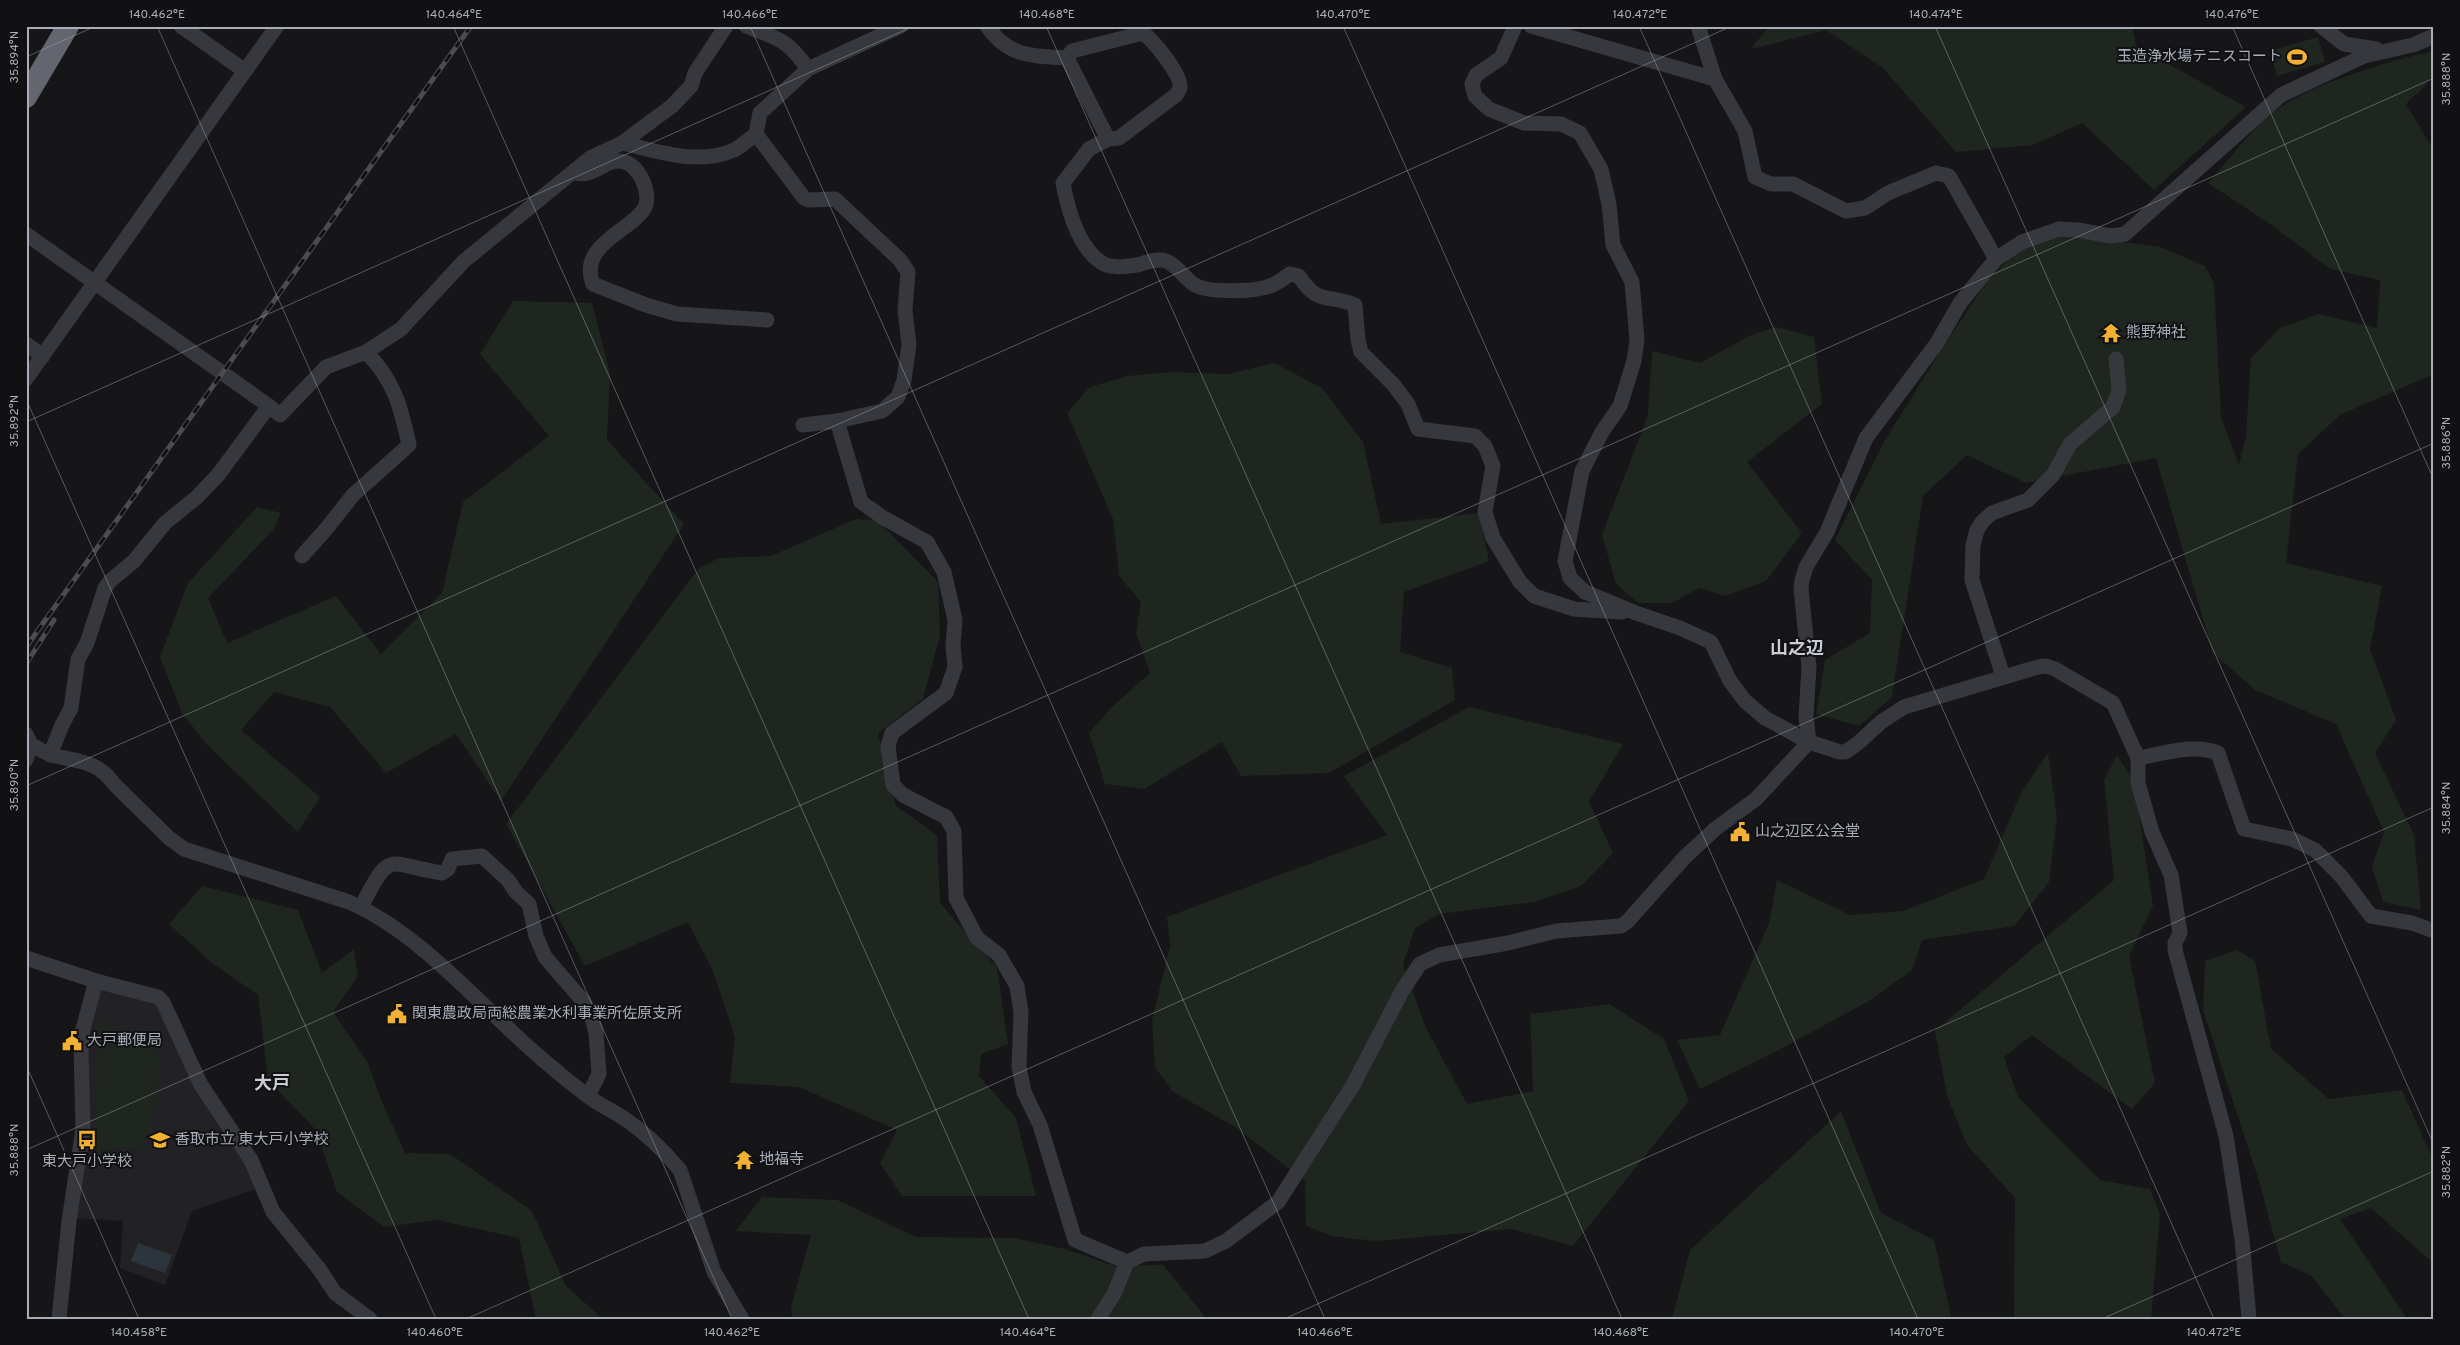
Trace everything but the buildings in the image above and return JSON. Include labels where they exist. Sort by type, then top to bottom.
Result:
[{"type":"highway","points":[[26,97],[68,26]]},
{"type":"street","points":[[181,26],[245,71]]},
{"type":"street","points":[[26,379],[277,26]]},
{"type":"street","points":[[26,234],[280,415],[326,367],[366,352],[401,329],[464,261],[590,158],[622,143],[672,106],[691,86],[695,73],[726,26]]},
{"type":"street","points":[[746,26],[782,40],[794,49],[808,69]]},
{"type":"street","points":[[622,143],[688,157],[708,157],[734,150],[756,134],[760,113],[808,69],[901,26]]},
{"type":"street","points":[[987,26],[1006,46],[1030,56],[1067,58]]},
{"type":"street","points":[[1515,26],[1501,58],[1476,75],[1472,84],[1475,96],[1489,109],[1524,123],[1561,124],[1580,133],[1601,170],[1608,204],[1613,245],[1632,282],[1637,340],[1634,361],[1620,406],[1602,432],[1582,471],[1565,561],[1570,578],[1585,592],[1636,614],[1680,628],[1711,642],[1730,681],[1745,701],[1765,718],[1809,742],[1840,752],[1845,752],[1894,712],[1934,696],[2046,666],[2113,703],[2138,758],[2138,783],[2152,832],[2171,875],[2180,933],[2175,943],[2175,950],[2226,1136],[2242,1239],[2249,1319]]},
{"type":"street","points":[[1531,26],[1715,79]]},
{"type":"street","points":[[1698,26],[1715,79],[1744,131],[1755,177],[1770,184],[1792,184],[1846,211],[1865,208],[1888,193],[1936,173],[1949,176],[1996,259]]},
{"type":"street","points":[[2321,26],[2344,44],[2385,50]]},
{"type":"street","points":[[1067,58],[1072,51],[1143,33],[1152,39],[1178,77],[1180,88],[1176,95],[1119,138],[1108,139],[1090,149],[1063,184],[1068,214],[1082,240],[1094,255],[1107,265],[1116,266],[1139,266],[1155,260],[1167,261],[1194,284],[1207,290],[1270,286],[1290,274],[1299,276],[1309,292],[1333,301],[1346,301],[1355,305],[1361,352],[1393,384],[1408,404],[1418,429],[1474,436],[1485,446],[1492,466],[1486,512],[1493,538],[1520,582],[1534,596],[1574,609],[1636,614]]},
{"type":"street","points":[[1098,1319],[1115,1292],[1127,1262],[1144,1254],[1206,1251],[1226,1241],[1278,1202],[1353,1085],[1402,990],[1420,964],[1439,955],[1508,943],[1556,931],[1621,926],[1684,858],[1714,829],[1756,800],[1809,742],[1806,717],[1809,667],[1800,589],[1806,567],[1827,532],[1866,438],[1937,343],[1960,303],[1996,259],[2022,242],[2058,229],[2078,230],[2111,236],[2125,234],[2275,99],[2293,88],[2364,56],[2413,44],[2434,36]]},
{"type":"street","points":[[1067,58],[1108,139]]},
{"type":"street","points":[[756,134],[804,198],[809,200],[835,199],[900,260],[908,272],[905,310],[909,345],[904,380],[898,397],[882,411],[837,421],[803,425]]},
{"type":"street","points":[[575,172],[588,175],[609,162],[624,162],[638,172],[648,198],[645,208],[600,248],[590,267],[593,284],[646,305],[677,314],[767,320]]},
{"type":"street","points":[[26,344],[43,356]]},
{"type":"street","points":[[302,556],[353,495],[409,445],[399,406],[389,379],[382,367],[366,352]]},
{"type":"street","points":[[2003,676],[1972,580],[1973,545],[1977,530],[1992,513],[2028,500],[2053,475],[2070,444],[2113,407],[2119,390],[2116,359]]},
{"type":"street","points":[[50,755],[71,708],[78,659],[87,643],[105,588],[110,581],[134,561],[165,522],[197,497],[218,475],[269,406]]},
{"type":"street","points":[[837,421],[862,502],[927,542],[944,572],[955,620],[953,645],[955,667],[946,693],[892,733],[888,746],[893,785],[903,795],[946,817],[954,831],[956,898],[978,938],[999,956],[1017,986],[1022,1012],[1019,1067],[1024,1092],[1040,1126],[1075,1240],[1127,1262]]},
{"type":"street","points":[[26,760],[29,739],[50,755],[90,763],[108,775],[114,784],[169,838],[184,849],[308,887],[361,907],[383,919],[402,933],[543,1060],[588,1096],[626,1120],[651,1139],[680,1170],[714,1272],[742,1319]]},
{"type":"street","points":[[2138,758],[2186,750],[2218,753],[2244,829],[2292,839],[2315,850],[2341,876],[2371,916],[2412,923],[2434,931]]},
{"type":"street","points":[[361,907],[379,873],[396,862],[442,873],[448,869],[452,859],[482,856],[508,880],[516,892],[529,904],[536,936],[545,957],[584,1002],[592,1018],[596,1033],[599,1074],[588,1096]]},
{"type":"street","points":[[26,958],[96,980],[158,996],[163,1002],[201,1085],[252,1160],[274,1212],[353,1314],[370,1319]]},
{"type":"street","points":[[59,1319],[69,1221],[83,1129],[81,1048],[83,1029],[96,980]]},
{"type":"shaded area","points":[[1769,26],[2132,26],[2136,46],[2246,107],[2154,190],[2082,123],[2033,145],[1956,152],[1883,68],[1826,30],[1751,49]]},
{"type":"shaded area","name":"玉造浄水場テニスコート","points":[[2318,37],[2325,62],[2277,76],[2270,51]]},
{"type":"shaded area","points":[[2434,51],[2431,76],[2406,104],[2430,144],[2434,146],[2434,374],[2340,415],[2298,454],[2286,563],[2382,586],[2370,649],[2396,720],[2375,753],[2414,835],[2421,910],[2383,902],[2372,867],[2384,832],[2336,724],[2255,690],[2213,653],[2156,458],[2026,483],[1967,455],[1923,496],[1892,697],[1859,726],[1816,714],[1825,660],[1870,633],[1872,580],[1835,540],[1885,440],[1943,347],[1988,280],[2023,245],[2059,233],[2160,247],[2205,266],[2214,283],[2221,417],[2239,465],[2246,436],[2251,358],[2280,328],[2318,314],[2377,328],[2380,280],[2330,269],[2270,224],[2208,183],[2264,120],[2279,108],[2320,86],[2344,77],[2393,61]]},
{"type":"shaded area","points":[[513,301],[592,303],[610,374],[607,440],[684,524],[501,801],[456,734],[386,773],[330,707],[274,692],[241,730],[320,797],[298,832],[208,746],[182,713],[160,657],[188,583],[257,507],[281,513],[273,530],[208,598],[227,643],[336,596],[381,654],[442,593],[463,502],[549,436],[480,354]]},
{"type":"shaded area","points":[[1776,327],[1814,337],[1822,404],[1747,462],[1802,533],[1766,581],[1725,596],[1700,588],[1672,603],[1638,603],[1616,584],[1602,535],[1648,415],[1652,351],[1700,363],[1751,335]]},
{"type":"shaded area","points":[[1274,363],[1322,388],[1363,442],[1381,524],[1479,513],[1489,561],[1404,592],[1400,652],[1452,668],[1455,700],[1329,773],[1241,776],[1222,742],[1144,789],[1105,784],[1089,733],[1113,706],[1150,673],[1136,633],[1141,602],[1119,576],[1113,519],[1067,413],[1090,387],[1128,376],[1172,372],[1228,374]]},
{"type":"shaded area","points":[[856,519],[877,520],[938,582],[940,635],[923,699],[878,733],[896,806],[937,835],[940,903],[997,968],[1008,1044],[981,1054],[979,1076],[1016,1118],[1036,1196],[902,1196],[880,1163],[897,1130],[799,1087],[730,1083],[735,1037],[713,971],[688,922],[585,966],[506,824],[699,568],[719,558],[771,556]]},
{"type":"shaded area","points":[[1469,707],[1623,744],[1589,802],[1613,853],[1581,886],[1534,902],[1439,914],[1415,928],[1403,964],[1425,1026],[1467,1104],[1533,1091],[1530,1014],[1609,1004],[1664,1039],[1689,1101],[1573,1246],[1512,1229],[1375,1241],[1332,1236],[1306,1226],[1305,1181],[1235,1127],[1172,1091],[1155,1067],[1152,1020],[1170,946],[1167,917],[1387,835],[1344,776]]},
{"type":"shaded area","points":[[2048,753],[2057,818],[2049,882],[2014,926],[1922,940],[1912,970],[1869,1001],[1775,1052],[1700,1089],[1677,1040],[1720,1035],[1769,923],[1777,880],[1850,915],[1903,911],[1984,879],[2021,793]]},
{"type":"shaded area","points":[[2117,755],[2134,781],[2153,906],[2129,956],[2155,1083],[2132,1109],[2032,1035],[2004,1057],[2018,1097],[2100,1180],[2150,1189],[2160,1215],[2151,1319],[2014,1319],[2015,1198],[1967,1145],[1947,1096],[1935,1031],[2114,880],[2104,780]]},
{"type":"shaded area","points":[[202,886],[298,910],[322,973],[354,949],[358,976],[333,1012],[367,1061],[382,1102],[405,1153],[450,1154],[532,1211],[566,1286],[603,1319],[536,1319],[519,1238],[437,1220],[384,1227],[337,1192],[316,1130],[268,1080],[258,995],[212,963],[169,924]]},
{"type":"shaded area","points":[[2237,950],[2255,961],[2271,1049],[2329,1099],[2402,1090],[2434,1162],[2434,1264],[2371,1208],[2340,1219],[2407,1319],[2345,1319],[2312,1276],[2281,1262],[2259,1181],[2203,1010],[2205,961]]},
{"type":"shaded area","name":"香取市立 東大戸小学校","points":[[102,987],[156,1001],[259,1188],[192,1211],[165,1285],[120,1268],[123,1221],[74,1218],[85,1048]]},
{"type":"shaded area","points":[[99,1023],[113,1023],[112,1039],[127,1034],[140,1037],[159,1058],[153,1130],[145,1141],[129,1150],[113,1148],[108,1143],[109,1155],[94,1154]]},
{"type":"shaded area","points":[[1841,1111],[1881,1213],[1934,1240],[1951,1316],[1949,1319],[1672,1319],[1690,1250]]},
{"type":"shaded area","points":[[762,1197],[837,1200],[916,1237],[1014,1238],[1065,1249],[1115,1266],[1163,1265],[1207,1319],[793,1319],[791,1307],[811,1235],[736,1231]]},
{"type":"shaded area","points":[[138,1243],[172,1255],[165,1273],[131,1261]]},
{"type":"railway","points":[[26,647],[471,26]]},
{"type":"railway","points":[[26,664],[54,620]]},
{"type":"place","name":"玉造浄水場テニスコート","points":[[2297,57]]},
{"type":"place","name":"熊野神社","points":[[2111,333]]},
{"type":"place","name":"山之辺区公会堂","points":[[1740,832]]},
{"type":"place","name":"関東農政局両総農業水利事業所佐原支所","points":[[397,1014]]},
{"type":"place","name":"大戸郵便局","points":[[72,1041]]},
{"type":"place","name":"東大戸小学校","points":[[87,1140]]},
{"type":"place","name":"香取市立 東大戸小学校","points":[[160,1140]]},
{"type":"place","name":"地福寺","points":[[744,1160]]},
{"type":"district","name":"山之辺","points":[[1797,649]]},
{"type":"district","name":"大戸","points":[[272,1084]]}]
